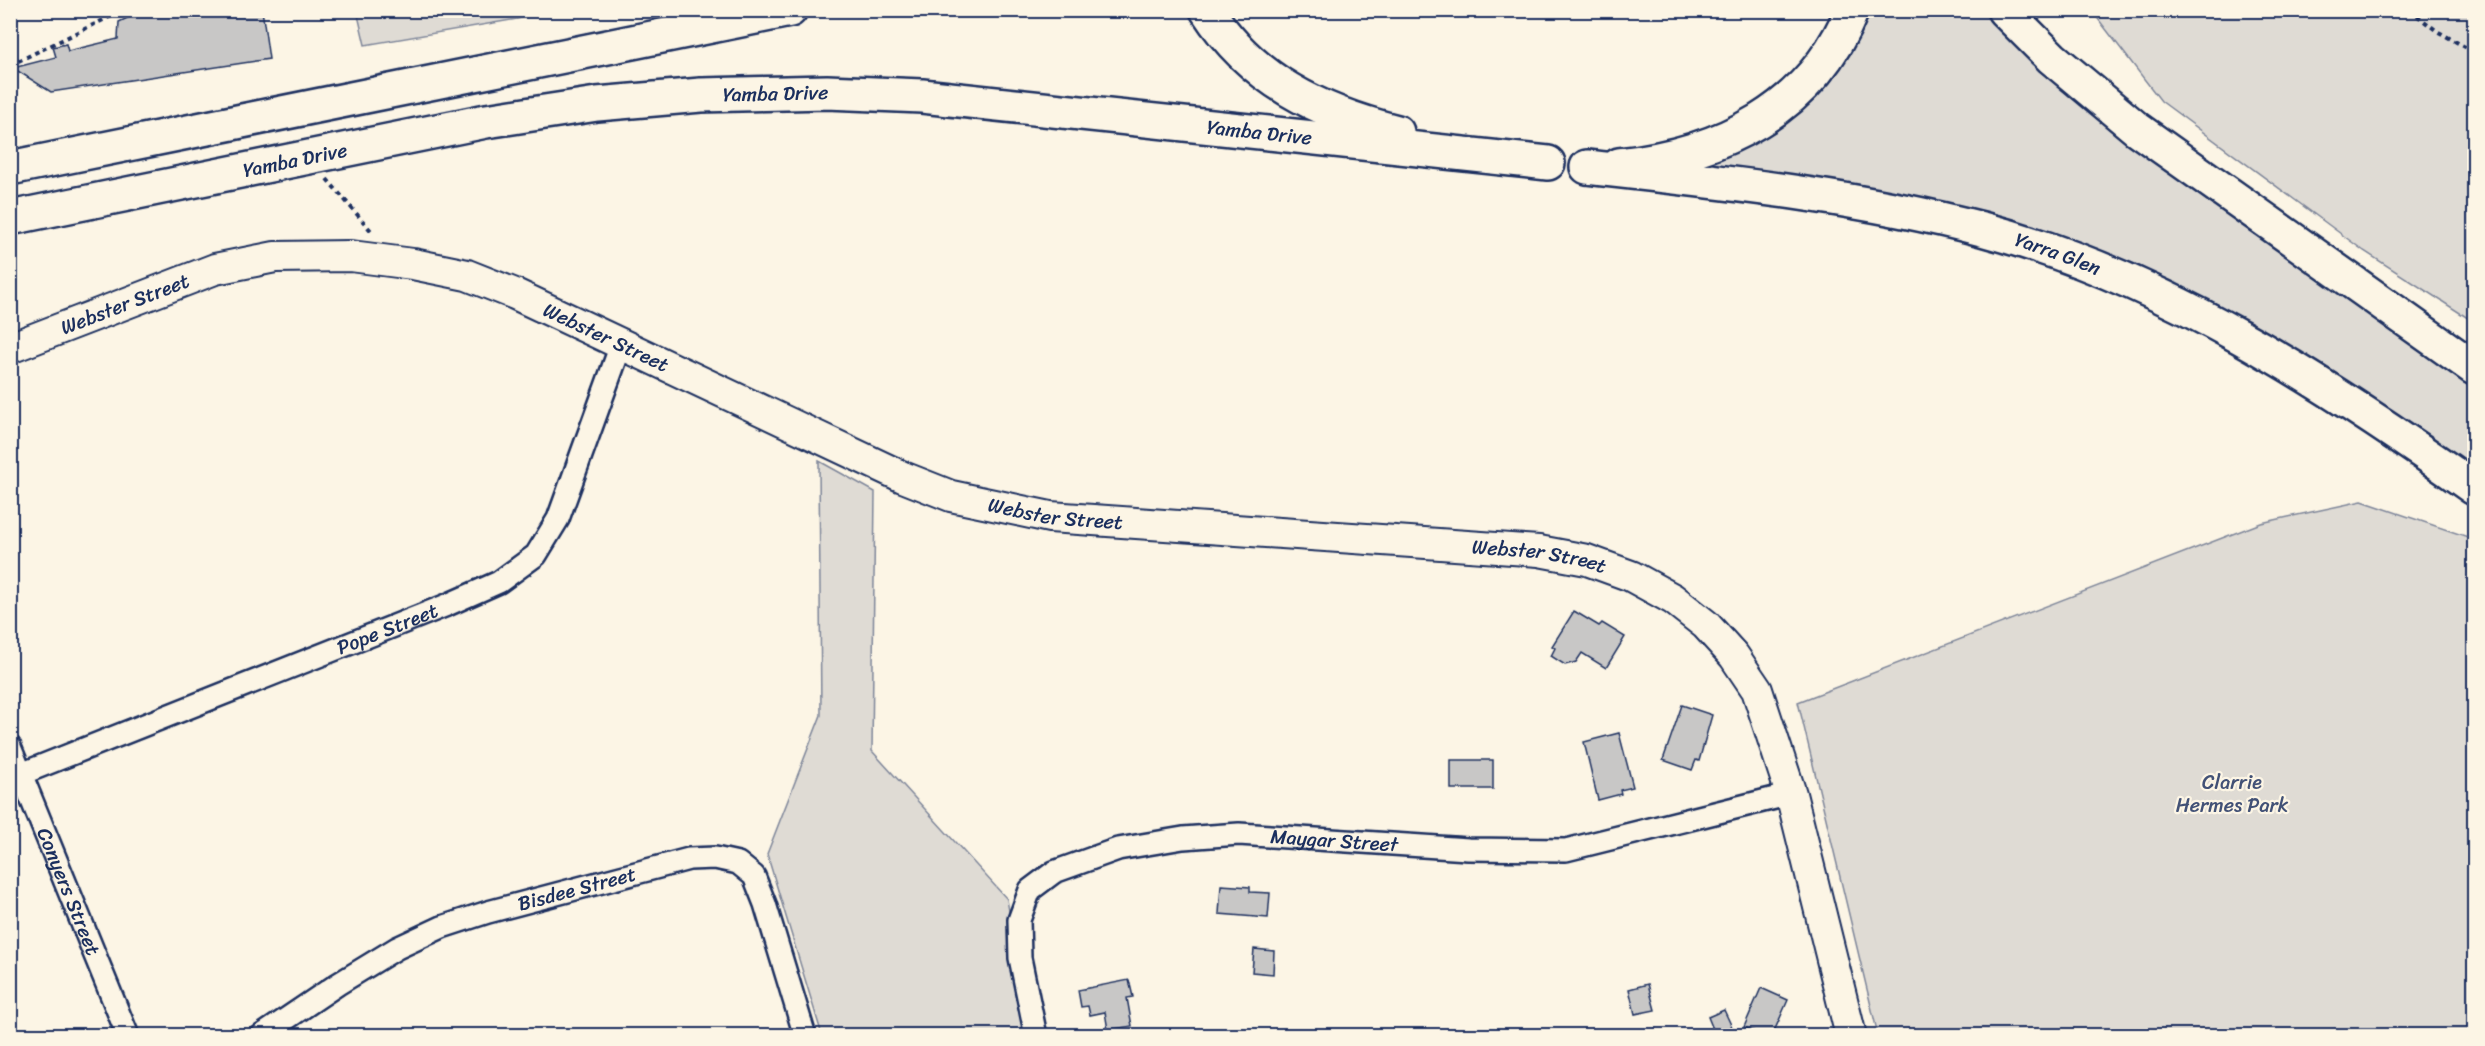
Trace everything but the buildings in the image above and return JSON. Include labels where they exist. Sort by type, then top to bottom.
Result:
[{"type":"main road","points":[[10,168],[790,10]]},
{"type":"main road","points":[[1207,10],[1234,47],[1252,63],[1286,88],[1328,110],[1403,134],[1548,163],[1587,167],[1666,158],[1709,146],[1751,126],[1786,102],[1814,74],[1838,40],[1852,10]]},
{"type":"main road","points":[[2004,10],[2084,86],[2136,129],[2475,368]]},
{"type":"main road","points":[[2019,10],[2129,117],[2205,177]]},
{"type":"main road","name":"Yamba Drive","points":[[10,218],[486,121],[597,104],[701,95],[827,92],[922,96],[1044,111],[1548,163]]},
{"type":"main road","points":[[10,160],[45,161]]},
{"type":"main road","name":"Yarra Glen","points":[[1587,167],[1822,195],[1911,212],[2036,246],[2120,277],[2224,328],[2331,392],[2475,489]]},
{"type":"street","name":"Webster Street","points":[[10,348],[215,269],[275,257],[351,256],[399,262],[467,275],[515,294],[903,477],[951,496],[998,508],[1050,517],[1539,551],[1587,560],[1631,576],[1673,599],[1706,625],[1734,656],[1758,690],[1791,794],[1851,1035]]},
{"type":"street","name":"Pope Street","points":[[21,774],[447,605],[499,582],[536,555],[558,519],[621,345]]},
{"type":"street","name":"Conyers Street","points":[[10,747],[128,1035]]},
{"type":"street","name":"Maygar Street","points":[[1036,1035],[1020,958],[1019,920],[1030,890],[1054,872],[1118,849],[1183,838],[1239,834],[1468,849],[1566,850],[1791,794]]},
{"type":"street","name":"Bisdee Street","points":[[261,1035],[387,954],[442,927],[488,912],[689,859],[715,858],[738,863],[754,876],[765,904],[805,1035]]},
{"type":"path","points":[[10,64],[124,10]]},
{"type":"path","points":[[2410,10],[2438,31],[2475,52]]},
{"type":"path","points":[[336,174],[325,176],[399,262]]},
{"type":"green space","points":[[357,10],[552,11],[365,45]]},
{"type":"green space","points":[[1859,11],[1987,11],[2003,28],[2474,381],[2474,473],[2211,305],[1677,163],[1722,146]]},
{"type":"green space","points":[[2092,11],[2474,11],[2474,322],[2364,251],[2161,101]]},
{"type":"green space","points":[[819,461],[875,492],[872,751],[1007,899],[1030,1035],[822,1035],[767,854],[821,715]]},
{"type":"green space","name":"Clarrie Hermes Park","points":[[2362,501],[2474,539],[2474,1035],[1878,1035],[1798,702],[2261,523]]}]
